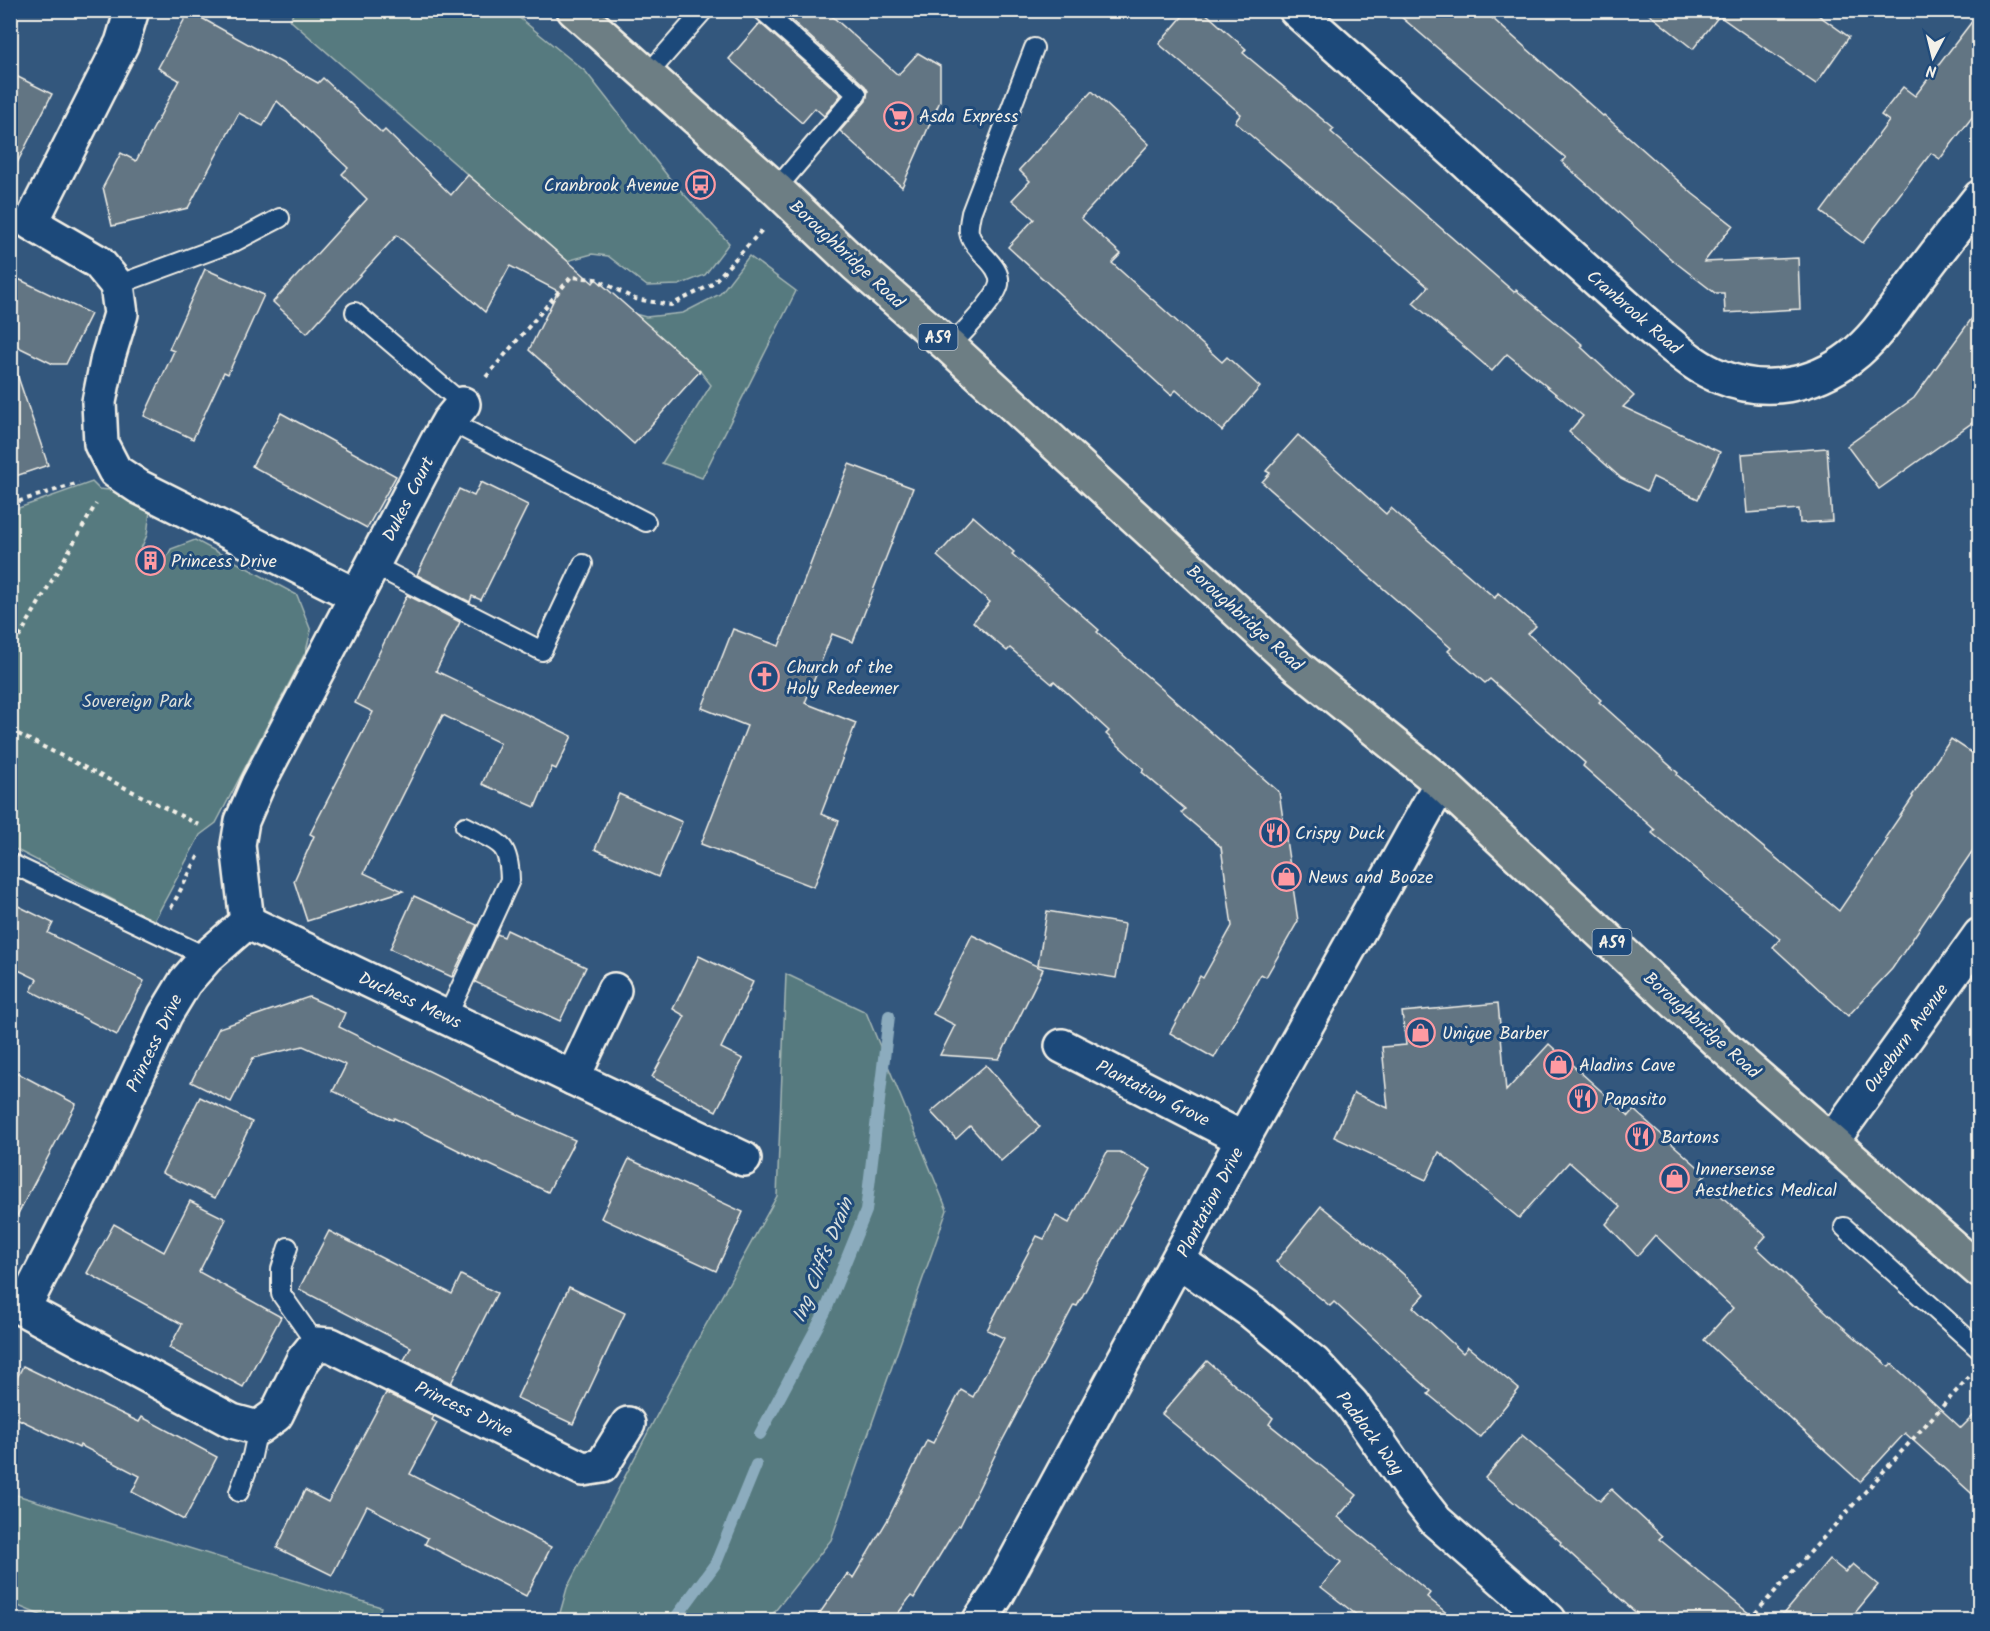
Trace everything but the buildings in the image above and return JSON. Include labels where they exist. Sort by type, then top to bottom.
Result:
[{"type":"main road","name":"Boroughbridge Road","points":[[574,10],[950,347],[1298,667],[1442,783],[1718,1042],[1980,1271]]},
{"type":"street","points":[[132,10],[122,43],[21,218],[98,262],[117,285],[121,314],[108,357],[99,402],[101,444],[115,471],[139,487],[357,596],[258,784],[242,821],[225,838],[247,922]]},
{"type":"street","name":"Cranbrook Road","points":[[1296,10],[1653,331],[1691,360],[1720,377],[1750,386],[1786,386],[1821,375],[1851,357],[1879,329],[1980,197]]},
{"type":"street","name":"Dukes Court","points":[[357,596],[456,412]]},
{"type":"street","name":"Plantation Drive","points":[[980,1620],[997,1595],[1243,1139],[1442,783]]},
{"type":"street","name":"Duchess Mews","points":[[247,922],[744,1159]]},
{"type":"street","name":"Princess Drive","points":[[247,922],[207,957],[185,982],[165,1015],[96,1165],[23,1310],[232,1421],[258,1428]]},
{"type":"street","name":"Ouseburn Avenue","points":[[1832,1141],[1980,935]]},
{"type":"street","points":[[573,1078],[614,990]]},
{"type":"street","name":"Plantation Grove","points":[[1062,1046],[1243,1139]]},
{"type":"street","name":"Paddock Way","points":[[1179,1261],[1252,1312],[1314,1363],[1352,1404],[1436,1521],[1549,1620]]},
{"type":"street","points":[[258,1428],[276,1415],[303,1360],[316,1344]]},
{"type":"street","name":"Princess Drive","points":[[316,1344],[331,1345],[583,1469],[602,1466],[628,1424]]},
{"type":"lane","points":[[647,75],[704,10]]},
{"type":"lane","points":[[762,10],[857,94],[782,195]]},
{"type":"lane","points":[[950,347],[991,299],[999,283],[997,272],[976,246],[969,232],[971,213],[1034,48]]},
{"type":"lane","points":[[117,285],[234,242],[280,218]]},
{"type":"lane","points":[[355,312],[456,412],[646,522]]},
{"type":"lane","points":[[374,565],[542,651],[583,564]]},
{"type":"lane","points":[[447,1017],[510,880],[510,859],[502,845],[465,826]]},
{"type":"lane","points":[[10,863],[207,957]]},
{"type":"lane","points":[[1844,1227],[1980,1350]]},
{"type":"lane","points":[[288,1247],[281,1269],[281,1294],[316,1344]]},
{"type":"lane","points":[[239,1492],[252,1456],[258,1428]]},
{"type":"path","points":[[456,412],[571,277],[596,279],[635,299],[670,304],[711,285],[782,195]]},
{"type":"path","points":[[10,504],[115,471]]},
{"type":"path","points":[[10,653],[115,471]]},
{"type":"path","points":[[10,730],[225,838],[158,934]]},
{"type":"path","points":[[1749,1620],[1972,1373]]},
{"type":"green space","points":[[295,10],[511,11],[586,72],[670,179],[729,243],[705,275],[679,285],[647,286],[608,256],[592,254],[567,261],[290,20]]},
{"type":"green space","points":[[749,256],[796,291],[702,478],[662,463],[711,385],[700,371],[631,313],[646,317],[683,313],[720,294]]},
{"type":"green space","name":"Sovereign Park","points":[[92,482],[99,489],[110,490],[150,511],[147,535],[135,562],[158,575],[171,549],[195,540],[297,595],[311,631],[306,651],[216,823],[200,835],[154,921],[11,847],[10,511]]},
{"type":"green space","points":[[786,974],[866,1012],[947,1210],[831,1540],[768,1620],[558,1620],[567,1588],[672,1386],[777,1196]]},
{"type":"green space","points":[[10,1493],[381,1607],[377,1620],[52,1620],[11,1603]]},
{"type":"waterway","name":"Ing Cliffs Drain","points":[[760,1434],[825,1312],[866,1211],[889,1016]]},
{"type":"waterway","name":"Ing Cliffs Drain","points":[[674,1620],[716,1563],[756,1465]]},
{"type":"place","name":"Asda Express","points":[[898,116]]},
{"type":"place","name":"Cranbrook Avenue","points":[[700,185]]},
{"type":"place","name":"Princess Drive","points":[[150,561]]},
{"type":"place","name":"Church of the Holy Redeemer","points":[[765,677]]},
{"type":"place","name":"Crispy Duck","points":[[1274,833]]},
{"type":"place","name":"News and Booze","points":[[1287,877]]},
{"type":"place","name":"Unique Barber","points":[[1421,1033]]},
{"type":"place","name":"Aladins Cave","points":[[1558,1065]]},
{"type":"place","name":"Papasito","points":[[1583,1099]]},
{"type":"place","name":"Bartons","points":[[1640,1137]]},
{"type":"place","name":"Innersense Aesthetics Medical","points":[[1674,1179]]}]
